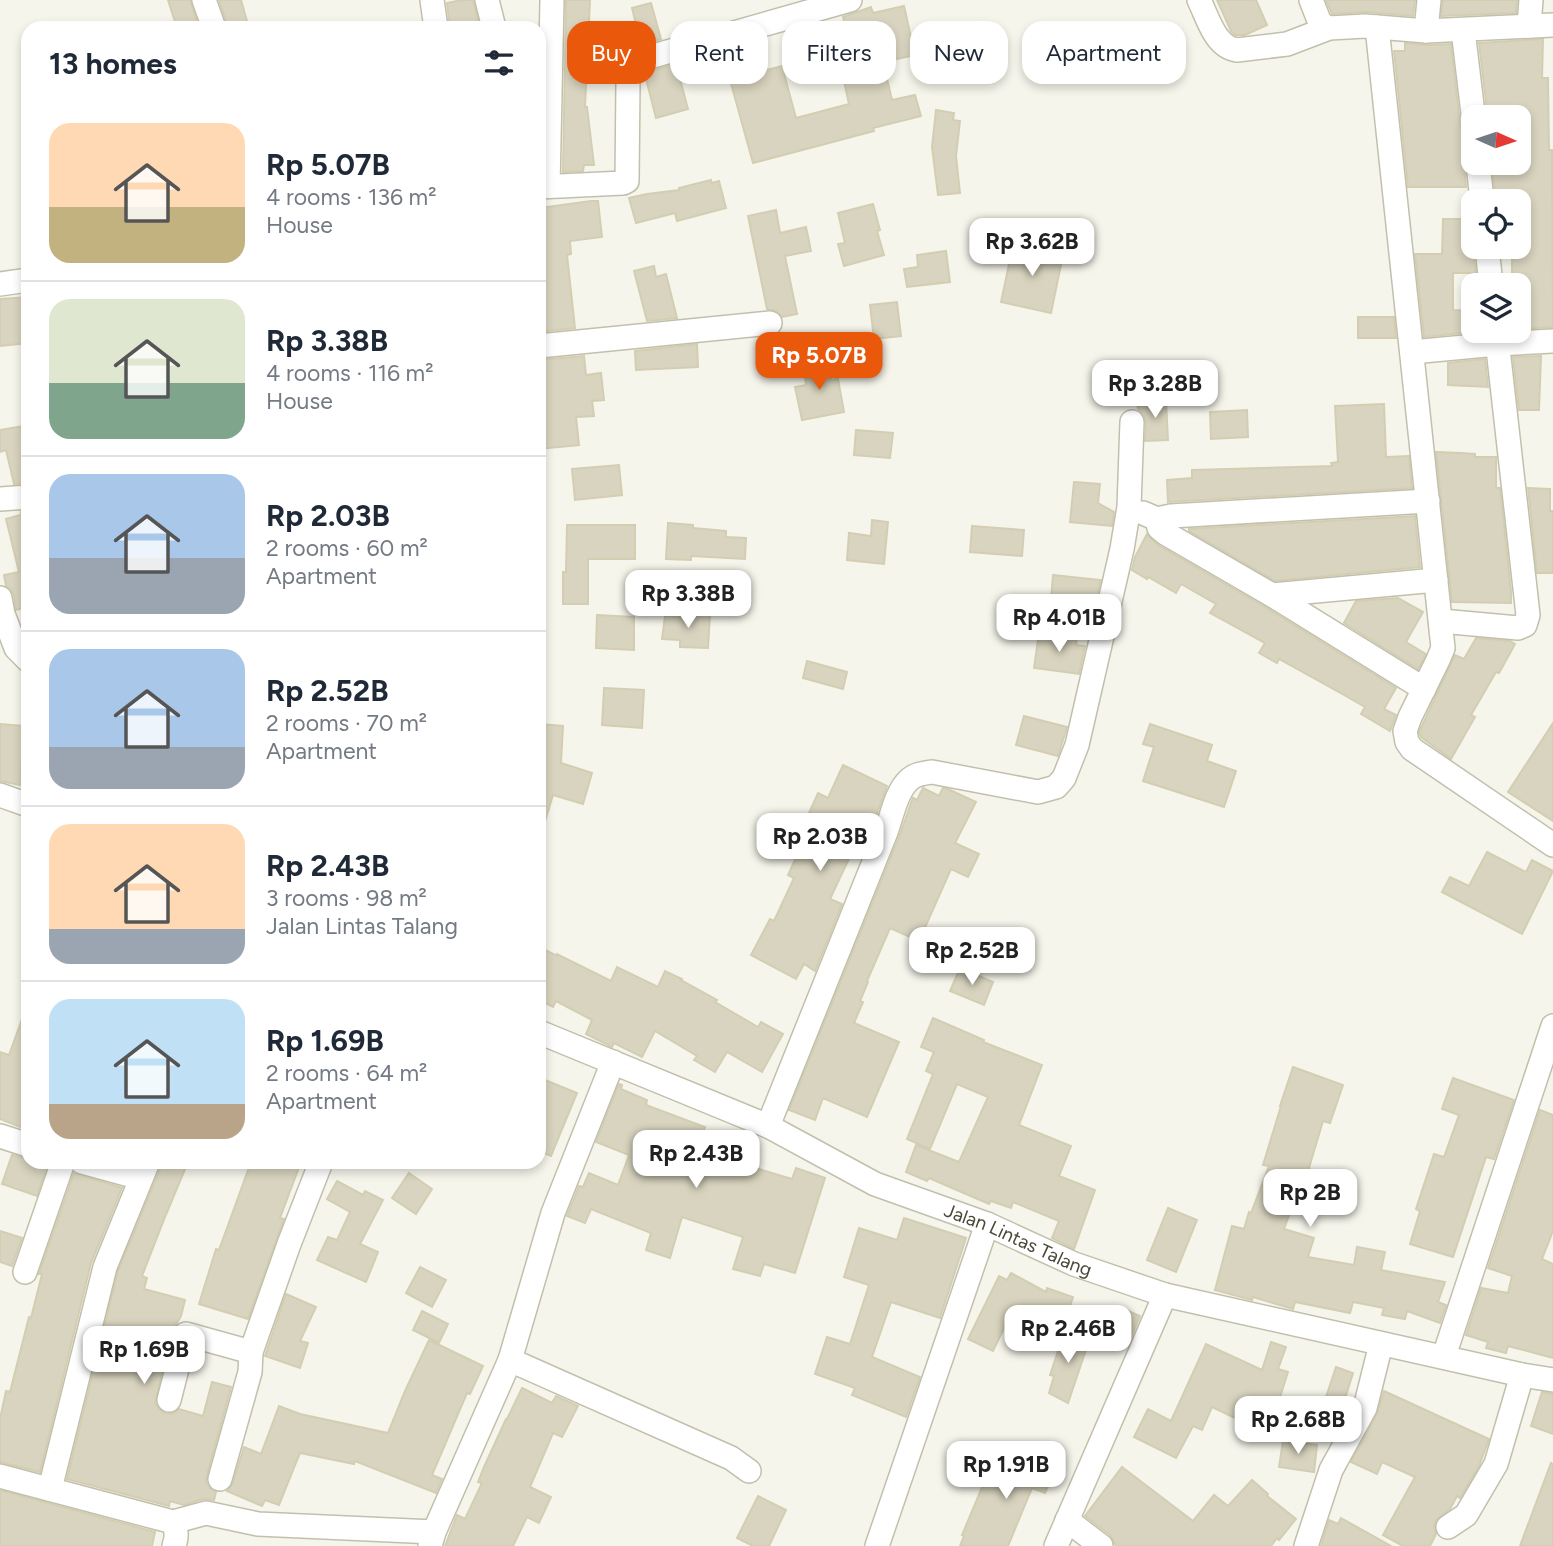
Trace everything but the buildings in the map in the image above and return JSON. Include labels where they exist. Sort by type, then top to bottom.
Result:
[{"type":"street","points":[[204,0],[212,21]]},
{"type":"street","points":[[432,0],[435,21]]},
{"type":"street","points":[[487,0],[492,21]]},
{"type":"street","points":[[546,124],[552,0]]},
{"type":"street","points":[[546,186],[627,181],[628,82],[630,70],[639,60],[850,0]]},
{"type":"street","points":[[1199,0],[1219,40],[1229,49],[1237,50],[1287,44],[1329,28],[1371,26],[1426,31],[1546,30],[1531,0]]},
{"type":"street","points":[[1311,0],[1321,23],[1329,28]]},
{"type":"street","points":[[1426,31],[1429,0]]},
{"type":"street","points":[[1371,26],[1412,352],[1443,648],[1410,717],[1405,731],[1407,742],[1412,749],[1553,845]]},
{"type":"street","points":[[1464,30],[1472,105]]},
{"type":"street","points":[[0,284],[21,281]]},
{"type":"street","points":[[546,345],[770,323]]},
{"type":"street","points":[[1531,339],[1553,341]]},
{"type":"street","points":[[1412,352],[1463,343]]},
{"type":"street","points":[[1441,621],[1518,628],[1525,625],[1528,615],[1498,343]]},
{"type":"street","points":[[768,1126],[881,845],[900,791],[910,779],[932,772],[1038,792],[1056,787],[1064,778],[1077,745],[1122,549],[1129,507],[1132,422]]},
{"type":"street","points":[[0,499],[21,498]]},
{"type":"street","points":[[1129,507],[1157,519],[1428,501]]},
{"type":"street","points":[[1157,519],[1158,528],[1165,533],[1424,689]]},
{"type":"street","points":[[1272,595],[1436,580]]},
{"type":"street","points":[[0,598],[16,649],[21,654]]},
{"type":"street","points":[[0,795],[21,802]]},
{"type":"street","points":[[1444,1356],[1553,1026]]},
{"type":"street","name":"Jalan Lintas Talang","points":[[546,1035],[768,1126],[875,1184],[987,1224],[1074,1264],[1165,1295],[1553,1380]]},
{"type":"street","points":[[0,1476],[173,1522],[206,1513],[258,1524],[432,1539],[510,1360],[552,1213],[613,1062]]},
{"type":"street","points":[[0,1136],[21,1143]]},
{"type":"street","points":[[25,1272],[61,1169]]},
{"type":"street","points":[[220,1479],[250,1372],[251,1352],[318,1169]]},
{"type":"street","points":[[50,1489],[105,1267],[144,1170]]},
{"type":"street","points":[[877,1546],[987,1224]]},
{"type":"street","points":[[1056,1546],[1165,1295]]},
{"type":"street","points":[[169,1400],[186,1334],[251,1352]]},
{"type":"street","points":[[1306,1546],[1331,1470],[1365,1408],[1381,1344]]},
{"type":"street","points":[[510,1360],[732,1458],[749,1471]]},
{"type":"street","points":[[1448,1527],[1466,1516],[1496,1464],[1522,1375]]},
{"type":"street","points":[[1067,1520],[1101,1546]]},
{"type":"street","points":[[173,1522],[177,1539],[174,1546]]}]
